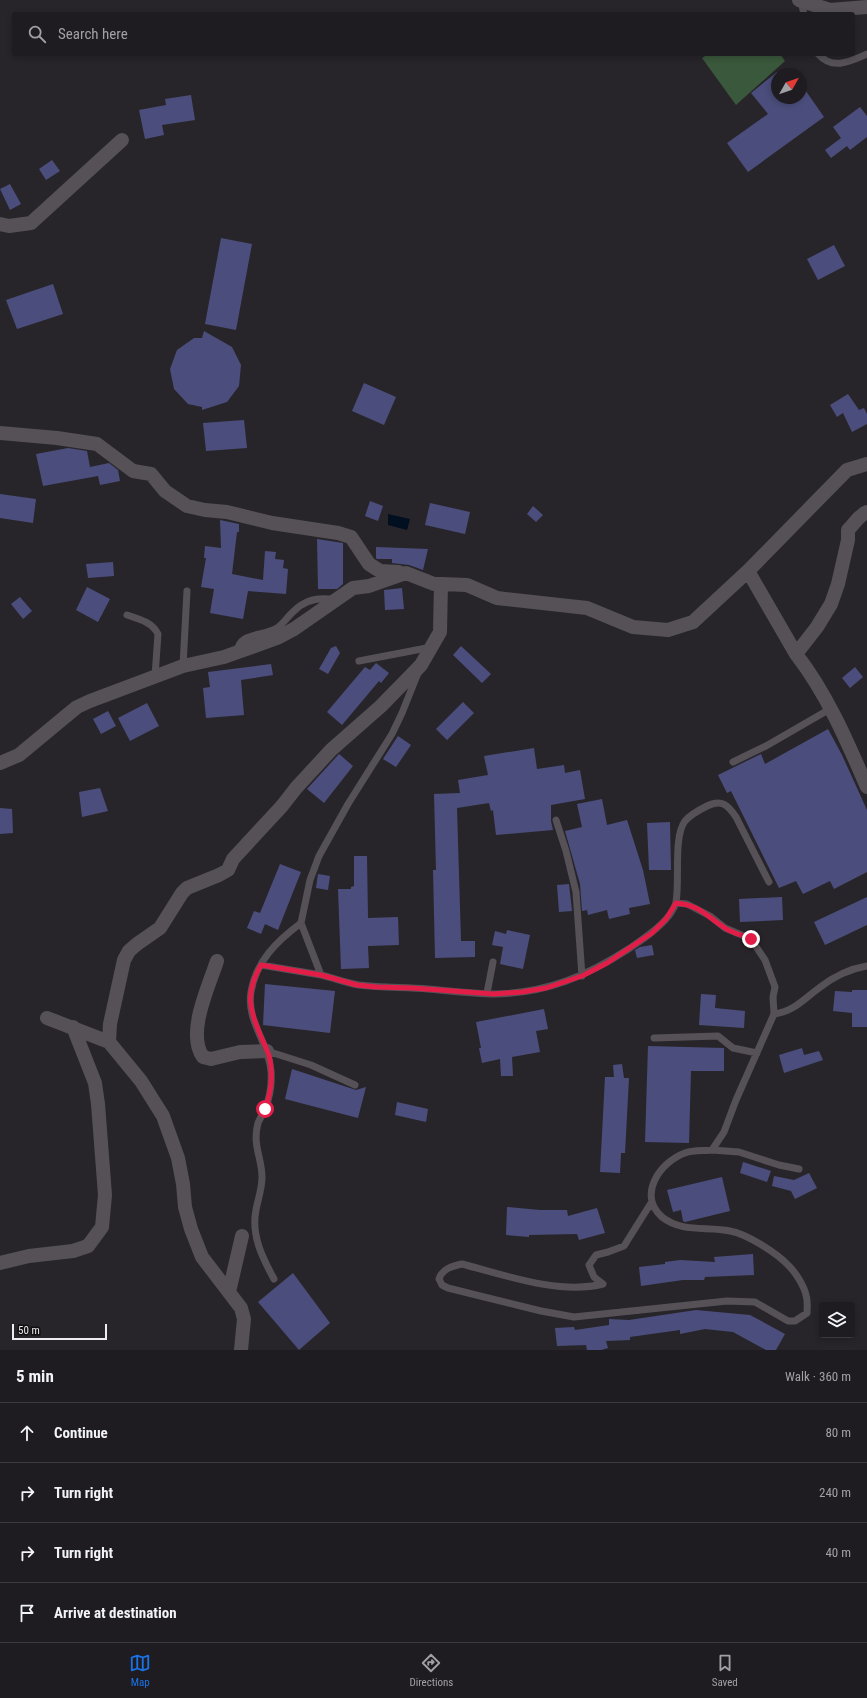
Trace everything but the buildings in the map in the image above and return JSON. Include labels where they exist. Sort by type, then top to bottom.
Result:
[{"type":"street","points":[[801,5],[830,10],[867,7]]},
{"type":"street","points":[[0,224],[9,226],[31,222],[122,140]]},
{"type":"street","points":[[0,433],[57,438],[97,444],[133,471],[151,474],[165,491],[186,506],[205,510],[227,512],[272,524],[338,533],[351,537],[369,564],[380,571],[406,573],[434,584],[466,585],[497,598],[587,608],[633,627],[668,630],[693,622],[748,571],[847,470],[867,464]]},
{"type":"street","points":[[796,654],[817,627],[831,604],[838,584],[848,540],[848,530],[853,526],[855,520],[867,512]]},
{"type":"street","points":[[748,571],[796,654],[841,726],[867,787]]},
{"type":"street","points":[[0,763],[19,755],[77,707],[105,694],[124,690],[155,676],[183,666],[224,657],[277,638],[294,629],[353,588],[369,586],[406,573]]},
{"type":"street","points":[[109,1042],[110,1024],[124,960],[129,951],[160,928],[182,893],[187,888],[219,876],[228,870],[233,858],[282,806],[296,788],[331,750],[381,706],[421,665],[440,632],[441,584]]},
{"type":"street","points":[[217,961],[200,1010],[198,1024],[199,1051],[203,1057],[211,1059],[240,1052],[267,1051]]},
{"type":"street","points":[[47,1018],[109,1042],[141,1081],[163,1116],[178,1158],[183,1184],[185,1207],[191,1230],[202,1257],[241,1308],[244,1319],[241,1350]]},
{"type":"street","points":[[0,1263],[29,1256],[73,1251],[88,1246],[102,1227],[105,1195],[95,1083],[73,1027]]},
{"type":"street","points":[[229,1292],[242,1236]]},
{"type":"lane","points":[[820,56],[828,62],[843,64],[867,54]]},
{"type":"lane","points":[[183,666],[187,591]]},
{"type":"lane","points":[[127,615],[150,624],[156,629],[158,640],[155,676]]},
{"type":"lane","points":[[359,661],[432,647]]},
{"type":"lane","points":[[321,975],[301,923],[314,866],[348,804],[392,734],[421,665]]},
{"type":"lane","points":[[733,762],[766,746],[830,709]]},
{"type":"lane","points":[[261,965],[321,975],[344,982],[370,986],[487,993],[522,992],[546,988],[582,976],[607,963],[652,933],[666,919],[676,903],[679,842],[684,822],[697,811],[714,803],[723,803],[731,809],[769,882]]},
{"type":"lane","points":[[556,820],[566,851],[576,892],[582,976]]},
{"type":"lane","points":[[676,903],[687,904],[710,916],[725,928],[751,939],[766,960],[774,987],[774,1014],[736,1100],[724,1132],[712,1150]]},
{"type":"lane","points":[[274,1279],[258,1247],[254,1223],[262,1186],[262,1176],[256,1150],[256,1135],[258,1123],[269,1098],[271,1086],[270,1059],[254,1022],[250,1003],[253,983],[261,965],[275,944],[301,923]]},
{"type":"lane","points":[[487,993],[493,962]]},
{"type":"lane","points":[[774,1014],[788,1012],[819,988],[842,973],[867,966]]},
{"type":"lane","points":[[654,1038],[718,1036],[733,1048],[757,1053]]},
{"type":"lane","points":[[267,1051],[311,1065],[355,1085]]},
{"type":"lane","points":[[652,1203],[662,1216],[682,1227],[732,1231],[767,1249],[790,1267],[803,1287],[807,1296],[807,1313],[800,1319],[788,1321],[755,1302],[727,1300],[574,1317],[534,1310],[448,1288],[442,1285],[439,1280],[440,1274],[444,1271],[452,1266],[462,1264],[541,1283],[576,1288],[592,1287],[603,1284],[594,1277],[589,1265],[596,1255],[624,1246],[652,1203],[652,1188],[655,1179],[664,1166],[685,1152],[712,1150],[739,1152],[780,1165],[799,1169]]},
{"type":"green space","points":[[705,56],[781,56],[785,61],[777,68],[771,68],[771,74],[736,105],[702,58]]},
{"type":"water","points":[[388,514],[410,519],[407,530],[388,525]]},
{"type":"route","points":[[265,1109],[271,1086],[270,1059],[254,1022],[250,1003],[253,983],[261,965],[321,975],[357,985],[494,994],[522,992],[546,988],[582,976],[607,963],[652,933],[666,919],[676,903],[687,904],[710,916],[725,928],[751,939]]}]
